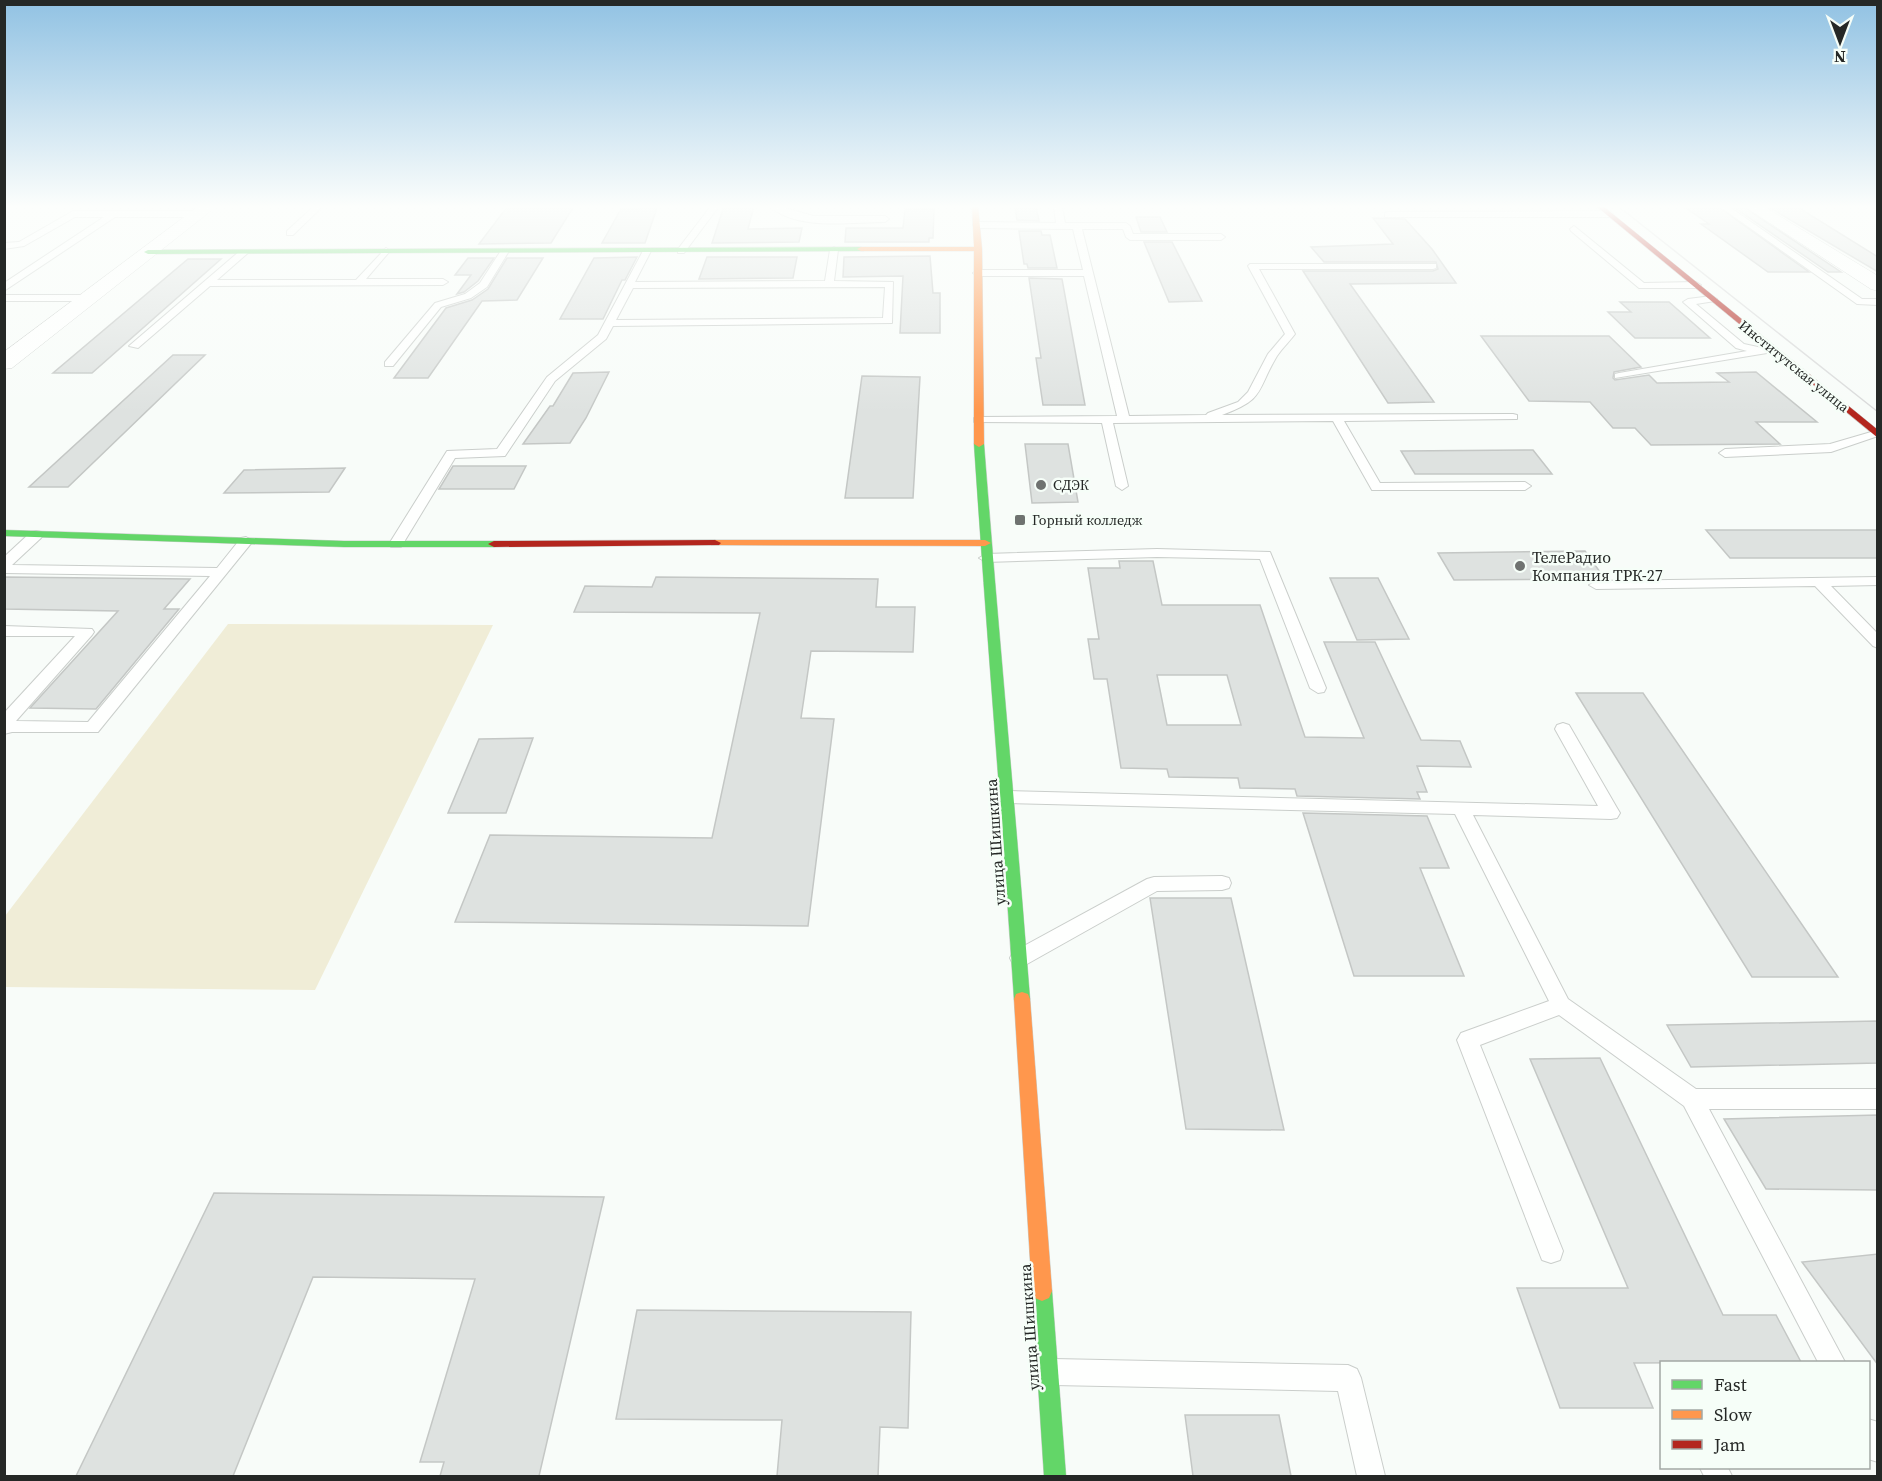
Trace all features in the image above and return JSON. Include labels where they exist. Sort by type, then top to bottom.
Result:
[{"type":"main road","name":"улица Шишкина","points":[[978,275],[978,420],[985,543],[1008,797],[1055,1476]]},
{"type":"main road","name":"Институтская улица","points":[[1684,275],[1873,427]]},
{"type":"main road","points":[[4,533],[396,544],[985,543]]},
{"type":"street","points":[[4,363],[118,275]]},
{"type":"street","points":[[1862,275],[1878,285]]},
{"type":"lane","points":[[4,288],[23,275]]},
{"type":"lane","points":[[134,346],[216,275]]},
{"type":"lane","points":[[358,283],[365,275]]},
{"type":"lane","points":[[389,364],[438,305],[468,296],[484,285],[490,275]]},
{"type":"lane","points":[[396,544],[451,454],[501,453],[551,379],[602,337],[634,275]]},
{"type":"lane","points":[[829,284],[830,275]]},
{"type":"lane","points":[[1089,275],[1124,420]]},
{"type":"lane","points":[[1202,420],[1242,404],[1253,394],[1273,354],[1290,334],[1258,275]]},
{"type":"lane","points":[[1629,275],[1642,286],[1696,285]]},
{"type":"lane","points":[[1822,275],[1860,302],[1878,302]]},
{"type":"lane","points":[[207,283],[443,282]]},
{"type":"lane","points":[[609,323],[888,321],[890,284],[629,285]]},
{"type":"lane","points":[[4,298],[88,298]]},
{"type":"lane","points":[[1712,299],[1688,302],[1740,346],[1779,353]]},
{"type":"lane","points":[[1619,375],[1763,351]]},
{"type":"lane","points":[[978,420],[1513,417]]},
{"type":"lane","points":[[1337,419],[1376,487],[1525,486]]},
{"type":"lane","points":[[1107,420],[1122,486]]},
{"type":"lane","points":[[1725,453],[1831,448],[1873,427]]},
{"type":"lane","points":[[4,567],[36,535]]},
{"type":"lane","points":[[4,729],[10,726],[92,728],[246,541]]},
{"type":"lane","points":[[986,558],[1157,553],[1265,555],[1318,688]]},
{"type":"lane","points":[[4,567],[221,572]]},
{"type":"lane","points":[[1596,585],[1878,581]]},
{"type":"lane","points":[[1819,582],[1878,643]]},
{"type":"lane","points":[[4,631],[87,632],[4,723]]},
{"type":"lane","points":[[1008,797],[1611,813],[1563,729]]},
{"type":"lane","points":[[1461,808],[1561,1005],[1692,1099],[1831,1361]]},
{"type":"lane","points":[[1020,958],[1154,884],[1222,883]]},
{"type":"lane","points":[[1551,1251],[1468,1040],[1561,1005]]},
{"type":"lane","points":[[1692,1099],[1878,1099]]},
{"type":"lane","points":[[1049,1372],[1348,1378],[1371,1476]]},
{"type":"lane","points":[[1870,1434],[1878,1449]]},
{"type":"shaded area","points":[[228,624],[493,625],[315,990],[5,987],[5,916]]},
{"type":"building","points":[[169,275],[203,275],[92,373],[53,373]]},
{"type":"building","points":[[471,275],[482,275],[464,292],[457,294]]},
{"type":"building","points":[[497,275],[532,275],[517,300],[482,301],[428,378],[394,378],[446,308],[472,300],[488,289]]},
{"type":"building","points":[[584,275],[628,275],[625,280],[622,280],[603,319],[560,319]]},
{"type":"building","points":[[700,275],[794,275],[793,278],[699,279]]},
{"type":"building","points":[[843,275],[932,275],[933,293],[940,293],[940,333],[900,333],[903,276],[843,277]]},
{"type":"building","points":[[1158,275],[1189,275],[1202,301],[1169,302]]},
{"type":"building","points":[[1306,275],[1450,275],[1456,283],[1350,284],[1434,402],[1388,403]]},
{"type":"building","points":[[1029,278],[1062,279],[1085,405],[1043,405],[1036,358],[1041,358]]},
{"type":"building","points":[[1620,302],[1669,302],[1710,338],[1635,338],[1608,312],[1631,312]]},
{"type":"building","points":[[1481,336],[1609,336],[1641,367],[1614,372],[1615,380],[1649,375],[1657,383],[1729,382],[1717,373],[1756,372],[1817,422],[1756,422],[1780,444],[1651,445],[1635,428],[1613,428],[1590,402],[1529,401]]},
{"type":"building","points":[[173,355],[205,355],[68,487],[29,487]]},
{"type":"building","points":[[609,372],[586,418],[570,443],[523,444],[550,406],[553,406],[573,373]]},
{"type":"building","points":[[862,376],[920,377],[913,498],[845,498]]},
{"type":"building","points":[[1025,444],[1068,444],[1078,502],[1032,503]]},
{"type":"building","points":[[1533,450],[1552,474],[1415,474],[1401,451]]},
{"type":"building","points":[[453,466],[526,466],[514,489],[439,489]]},
{"type":"building","points":[[345,468],[329,492],[224,493],[244,470]]},
{"type":"building","points":[[1706,530],[1878,530],[1878,558],[1730,558]]},
{"type":"building","name":"ТелеРадио Компания ТРК-27","points":[[1585,551],[1605,579],[1454,580],[1438,553]]},
{"type":"building","points":[[1119,561],[1153,561],[1162,605],[1260,605],[1305,737],[1364,738],[1324,642],[1375,642],[1421,740],[1460,741],[1471,767],[1417,766],[1427,792],[1417,792],[1420,799],[1297,796],[1295,789],[1240,788],[1238,778],[1169,777],[1167,769],[1121,768],[1107,679],[1094,679],[1088,639],[1099,639],[1088,568],[1120,568]],"holes":[[[1157,675],[1227,675],[1241,725],[1167,725]]]},
{"type":"building","points":[[4,577],[190,579],[164,609],[179,609],[96,709],[30,708],[118,611],[4,609]]},
{"type":"building","points":[[656,577],[878,579],[876,607],[915,607],[913,652],[811,651],[801,718],[834,719],[808,926],[455,922],[490,835],[712,838],[760,613],[574,612],[585,586],[652,587]]},
{"type":"building","points":[[1330,578],[1378,578],[1409,639],[1357,640]]},
{"type":"building","points":[[1576,693],[1643,693],[1838,977],[1752,977]]},
{"type":"building","points":[[533,738],[506,813],[448,813],[479,739]]},
{"type":"building","points":[[1303,813],[1427,816],[1449,868],[1420,868],[1464,976],[1354,976]]},
{"type":"building","points":[[1150,898],[1231,898],[1284,1130],[1186,1129]]},
{"type":"building","points":[[1878,1021],[1878,1063],[1691,1067],[1667,1025]]},
{"type":"building","points":[[1600,1058],[1723,1315],[1776,1315],[1800,1361],[1634,1363],[1653,1408],[1560,1408],[1517,1288],[1628,1288],[1530,1059]]},
{"type":"building","points":[[1878,1115],[1878,1190],[1766,1189],[1724,1119]]},
{"type":"building","points":[[214,1193],[604,1197],[539,1476],[440,1476],[444,1462],[420,1462],[475,1279],[313,1277],[233,1476],[76,1476]]},
{"type":"building","points":[[1878,1254],[1878,1365],[1802,1262]]},
{"type":"building","points":[[637,1310],[911,1312],[908,1428],[880,1427],[878,1476],[777,1476],[782,1420],[616,1419]]},
{"type":"building","points":[[1185,1415],[1279,1415],[1291,1476],[1193,1476]]},
{"type":"tram line","points":[[1705,275],[1878,412]]},
{"type":"traffic: fast","points":[[979,444],[1022,999]]},
{"type":"traffic: fast","points":[[4,533],[344,544],[494,544]]},
{"type":"traffic: fast","points":[[1042,1291],[1055,1476]]},
{"type":"traffic: slow","points":[[978,275],[979,444]]},
{"type":"traffic: slow","points":[[715,543],[985,543]]},
{"type":"traffic: slow","points":[[1022,999],[1042,1291]]},
{"type":"traffic: jam","points":[[1683,275],[1878,435]]},
{"type":"traffic: jam","points":[[494,544],[715,543]]},
{"type":"place","name":"СДЭК","points":[[1041,485]]},
{"type":"place","name":"Горный колледж","points":[[1020,520]]},
{"type":"place","name":"ТелеРадио Компания ТРК-27","points":[[1520,566]]}]
